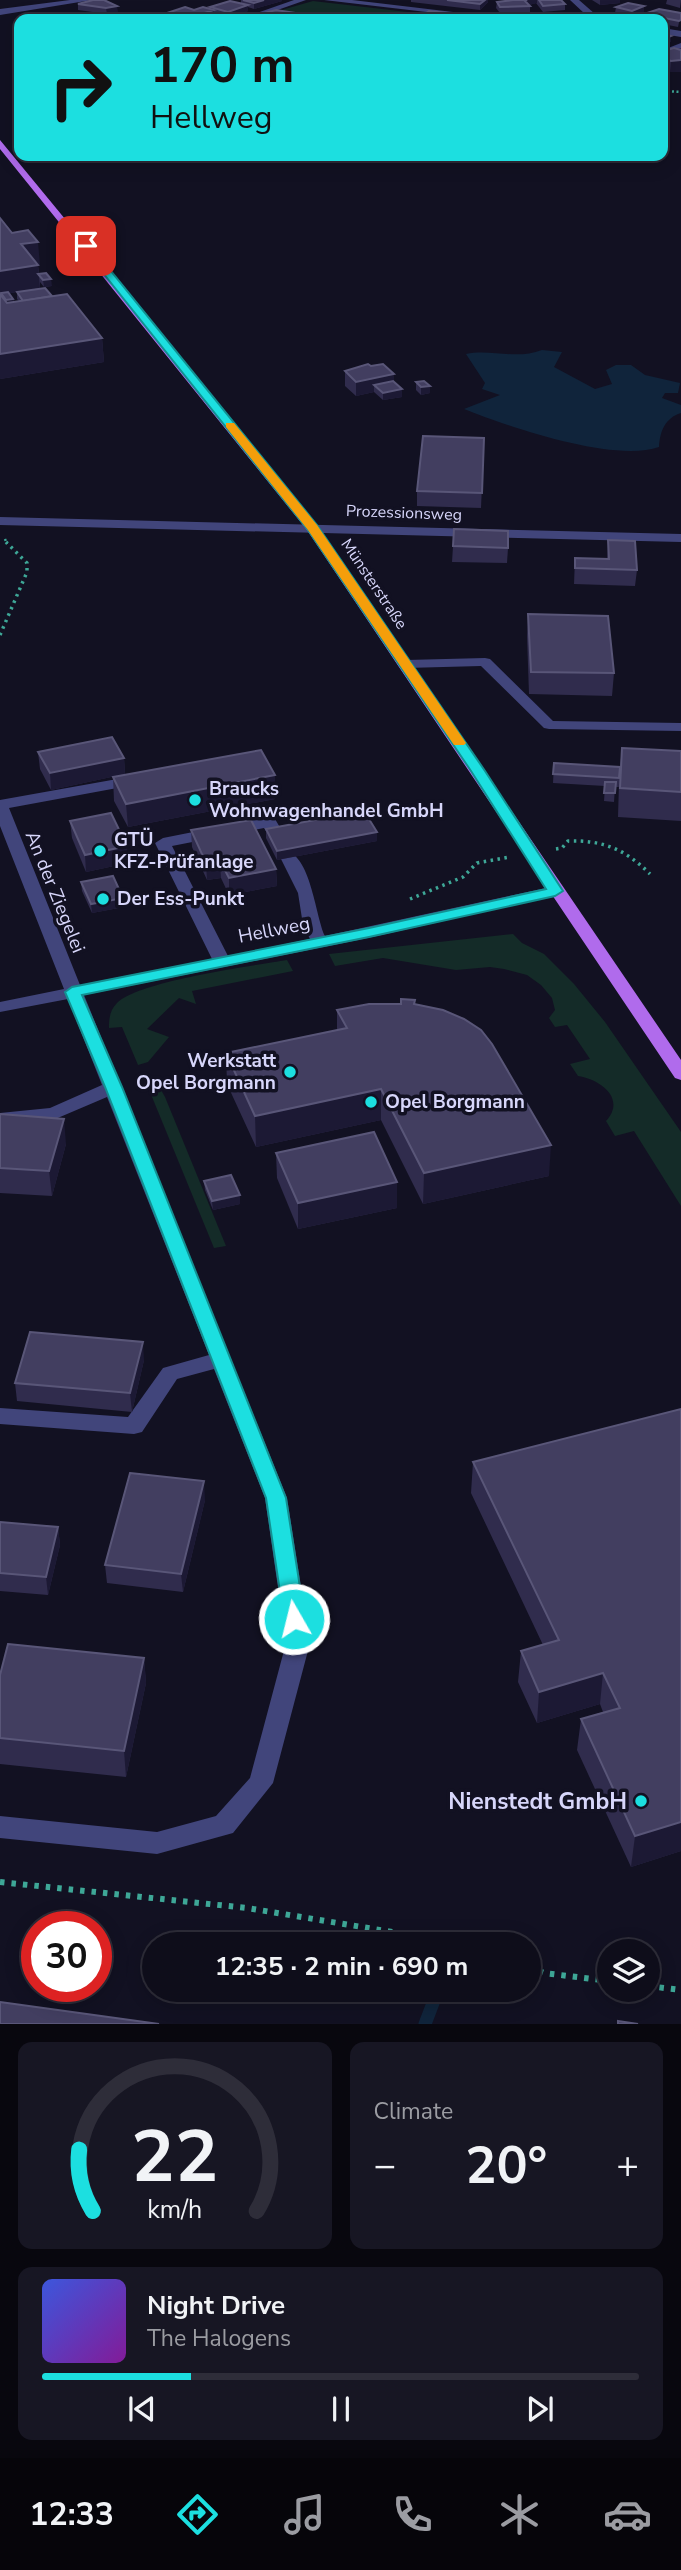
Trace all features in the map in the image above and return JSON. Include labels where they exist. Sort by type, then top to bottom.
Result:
[{"type":"main road","name":"Münsterstraße","points":[[0,143],[14,160]]},
{"type":"main road","name":"Münsterstraße","points":[[15,161],[312,528],[681,1074]]},
{"type":"street","points":[[0,12],[88,0]]},
{"type":"street","points":[[259,14],[302,0]]},
{"type":"street","points":[[328,0],[461,14]]},
{"type":"street","points":[[574,0],[590,14]]},
{"type":"street","name":"Prozessionsweg","points":[[1,521],[681,538]]},
{"type":"street","points":[[406,664],[485,662],[550,725],[681,727]]},
{"type":"street","points":[[0,806],[134,781]]},
{"type":"street","name":"An der Ziegelei","points":[[0,806],[5,835],[113,1087],[276,1498],[298,1643],[261,1783],[224,1825],[158,1843],[0,1828]]},
{"type":"street","points":[[222,962],[163,843],[269,822],[276,836]]},
{"type":"street","points":[[288,857],[306,893],[311,925],[320,942]]},
{"type":"street","name":"Hellweg","points":[[0,1007],[555,891]]},
{"type":"street","points":[[0,1119],[53,1114],[113,1087]]},
{"type":"street","points":[[0,1416],[134,1426],[170,1373],[221,1359]]},
{"type":"path","points":[[0,635],[27,572],[27,563],[8,546],[1,521]]},
{"type":"path","points":[[531,854],[562,848],[568,841],[604,842],[631,854],[650,874]]},
{"type":"path","points":[[0,1882],[247,1908],[392,1932]]},
{"type":"path","points":[[541,1972],[597,1980]]},
{"type":"path","points":[[660,1987],[681,1990]]},
{"type":"green space","points":[[313,1],[425,14],[290,14],[278,11]]},
{"type":"green space","points":[[513,934],[522,943],[544,954],[574,984],[605,1022],[681,1132],[681,1206],[634,1131],[615,1136],[606,1121],[612,1113],[612,1097],[602,1085],[578,1076],[570,1064],[590,1059],[567,1025],[555,1027],[549,1018],[555,1010],[552,998],[541,985],[527,975],[490,967],[456,970],[383,958],[335,966],[329,954]]},
{"type":"green space","points":[[287,960],[293,971],[192,991],[196,1004],[179,998],[147,1029],[169,1037],[148,1062],[138,1065],[122,1027],[109,1028],[113,1008],[129,995],[171,981]]},
{"type":"green space","points":[[161,1090],[226,1246],[214,1248],[150,1092]]},
{"type":"water","points":[[542,350],[562,352],[554,367],[595,389],[612,384],[606,370],[616,365],[631,365],[645,375],[680,383],[678,393],[665,393],[662,398],[681,405],[681,413],[671,418],[664,426],[659,447],[640,451],[589,447],[562,441],[464,409],[500,395],[482,389],[485,383],[466,354],[523,354]]},
{"type":"building","points":[[104,0],[117,6],[106,8],[78,4]]},
{"type":"building","points":[[243,0],[264,0],[254,3]]},
{"type":"building","points":[[447,0],[485,0],[480,4]]},
{"type":"building","points":[[527,0],[525,1],[530,6],[500,7],[497,2]]},
{"type":"building","points":[[539,0],[561,0],[565,4],[543,6]]},
{"type":"building","points":[[230,1],[248,5],[228,12],[210,7]]},
{"type":"building","points":[[628,3],[644,6],[632,11],[616,7]]},
{"type":"building","points":[[185,7],[214,10],[201,14],[164,14]]},
{"type":"building","points":[[659,9],[681,13],[681,20],[668,19],[668,14],[644,14]]},
{"type":"building","points":[[276,10],[296,13],[294,14],[260,14]]},
{"type":"building","points":[[429,11],[458,14],[425,14]]},
{"type":"building","points":[[668,50],[681,50],[681,60],[668,60]]},
{"type":"building","points":[[0,218],[12,233],[28,230],[38,242],[21,244],[38,265],[0,271]]},
{"type":"building","points":[[46,273],[51,279],[43,280],[38,274]]},
{"type":"building","points":[[45,288],[52,296],[23,301],[17,292]]},
{"type":"building","points":[[8,292],[13,299],[6,300],[1,293]]},
{"type":"building","points":[[0,294],[7,303],[67,294],[102,338],[0,354]]},
{"type":"building","points":[[368,364],[383,364],[394,374],[356,382],[345,371]]},
{"type":"building","points":[[393,381],[402,389],[383,393],[374,385]]},
{"type":"building","points":[[424,381],[430,386],[421,387],[416,382]]},
{"type":"building","points":[[423,436],[484,438],[482,493],[417,491]]},
{"type":"building","points":[[454,529],[508,531],[508,548],[453,546]]},
{"type":"building","points":[[608,540],[635,541],[637,570],[575,568],[575,558],[609,559]]},
{"type":"building","points":[[528,614],[608,616],[614,673],[531,672]]},
{"type":"building","points":[[112,737],[124,758],[50,773],[38,752]]},
{"type":"building","points":[[622,748],[681,751],[681,792],[620,788]]},
{"type":"building","points":[[261,750],[275,775],[126,804],[113,777]]},
{"type":"building","points":[[554,763],[620,767],[619,778],[553,774]]},
{"type":"building","points":[[605,782],[616,782],[615,793],[604,793]]},
{"type":"building","points":[[364,811],[377,832],[277,851],[266,829]]},
{"type":"building","points":[[111,813],[127,846],[85,855],[70,821]]},
{"type":"building","points":[[251,820],[276,869],[229,878],[220,861],[206,863],[191,830]]},
{"type":"building","points":[[113,876],[123,898],[91,904],[81,882]]},
{"type":"building","name":"Opel Borgmann","points":[[401,999],[415,1000],[414,1004],[443,1010],[481,1030],[492,1044],[551,1145],[424,1173],[381,1089],[255,1116],[226,1053],[347,1028],[337,1010],[369,1004],[401,1004]]},
{"type":"building","points":[[0,1114],[64,1119],[49,1171],[0,1168]]},
{"type":"building","points":[[374,1132],[397,1182],[298,1203],[276,1153]]},
{"type":"building","points":[[231,1175],[240,1195],[212,1201],[204,1181]]},
{"type":"building","points":[[30,1332],[143,1342],[130,1393],[15,1383]]},
{"type":"building","points":[[681,1409],[681,1822],[635,1836],[581,1719],[620,1708],[603,1673],[539,1692],[521,1651],[559,1640],[473,1462]]},
{"type":"building","points":[[130,1473],[204,1481],[181,1574],[105,1565]]},
{"type":"building","points":[[0,1522],[58,1527],[46,1577],[0,1573]]},
{"type":"building","points":[[8,1644],[144,1658],[124,1751],[0,1738],[0,1675]]},
{"type":"building","points":[[0,2002],[159,2024],[0,2024]]},
{"type":"waterway","points":[[425,2024],[433,2002]]},
{"type":"slow traffic","points":[[230,425],[312,528],[459,743]]},
{"type":"place","name":"Braucks Wohnwagenhandel GmbH","points":[[195,800]]},
{"type":"place","name":"GTÜ KFZ-Prüfanlage","points":[[100,851]]},
{"type":"place","name":"Der Ess-Punkt","points":[[103,899]]},
{"type":"place","name":"Werkstatt Opel Borgmann","points":[[290,1072]]},
{"type":"place","name":"Opel Borgmann","points":[[371,1102]]},
{"type":"place","name":"Nienstedt GmbH","points":[[641,1801]]},
{"type":"route","points":[[86,246],[312,528],[478,771],[555,891],[369,933],[72,992],[113,1087],[276,1498],[294,1619]]}]
